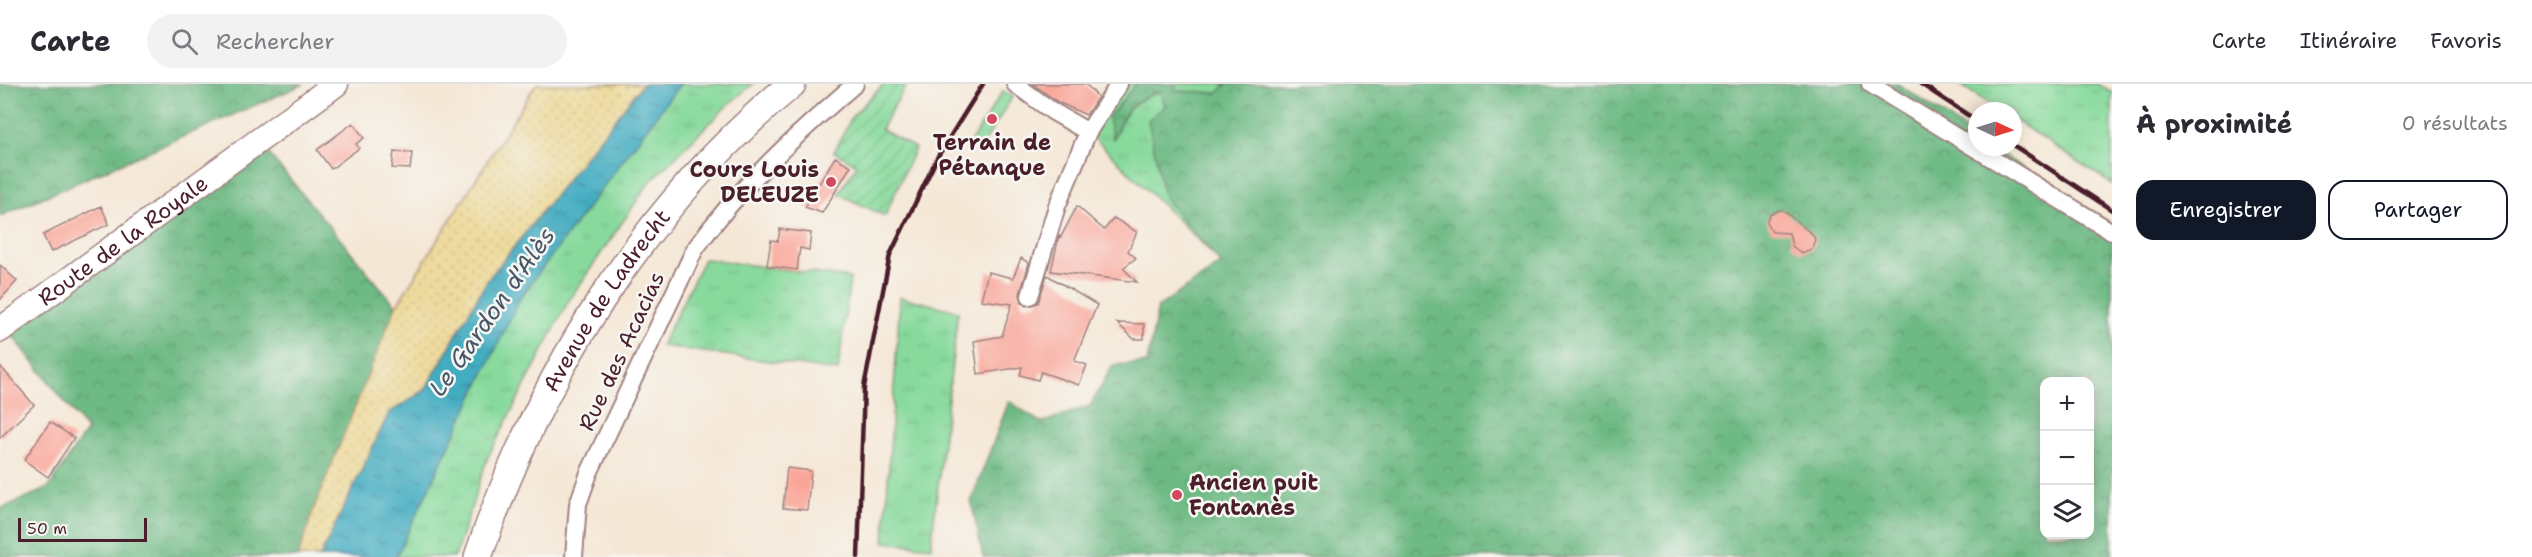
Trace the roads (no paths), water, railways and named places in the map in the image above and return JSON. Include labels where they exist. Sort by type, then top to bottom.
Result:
[{"type":"main road","name":"Route de la Royale","points":[[0,330],[336,84]]},
{"type":"main road","name":"Avenue de Ladrecht","points":[[478,557],[526,435],[553,381],[605,293],[630,256],[700,172],[742,129],[792,84]]},
{"type":"street","name":"Rue des Acacias","points":[[574,557],[578,504],[589,473],[695,249],[753,179],[799,133],[855,84]]},
{"type":"street","points":[[1015,84],[1052,111],[1088,132]]},
{"type":"street","points":[[1030,296],[1057,206],[1088,132],[1119,84]]},
{"type":"street","points":[[1870,84],[2112,232]]},
{"type":"water","name":"Le Gardon d'Alès","points":[[643,84],[680,84],[520,298],[396,557],[320,557],[389,413],[425,390],[487,281]]},
{"type":"railway","points":[[858,557],[864,387],[890,255],[938,156],[983,84]]},
{"type":"railway","points":[[1921,84],[1968,115]]},
{"type":"railway","points":[[2022,151],[2112,210]]},
{"type":"place","name":"Terrain de Pétanque","points":[[992,119]]},
{"type":"place","name":"Cours Louis DELEUZE","points":[[831,182]]},
{"type":"place","name":"Ancien puit Fontanès","points":[[1177,495]]}]
